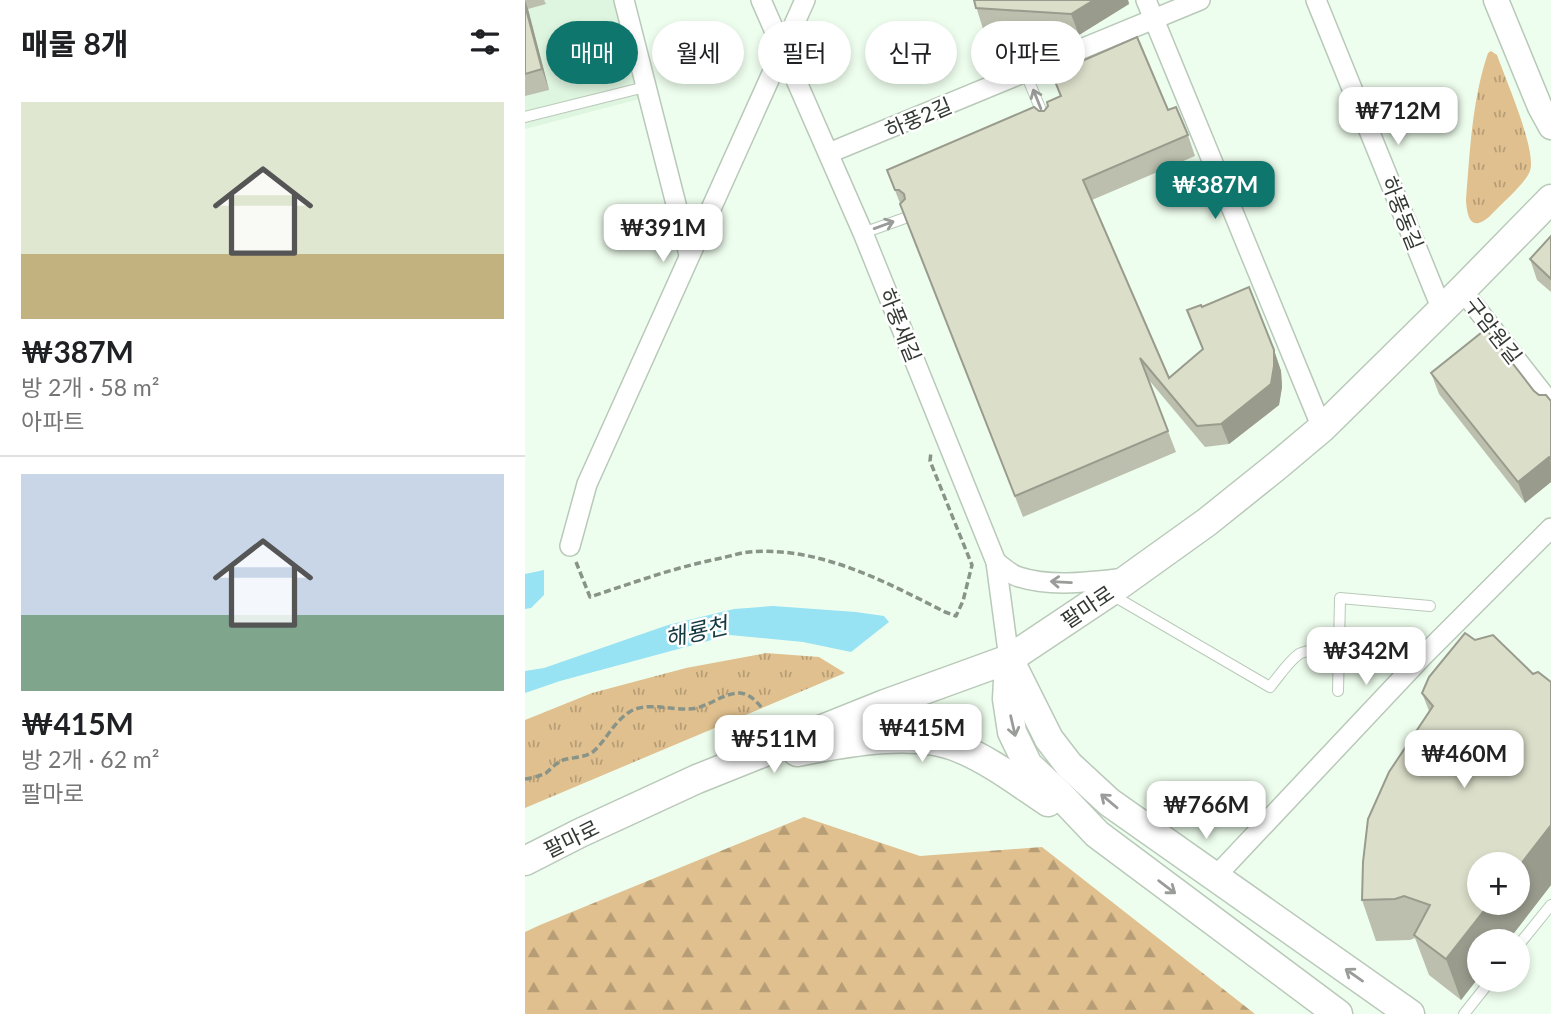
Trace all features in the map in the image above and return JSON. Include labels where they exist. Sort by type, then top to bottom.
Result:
[{"type":"main road","name":"팔마로","points":[[525,860],[697,779],[885,704],[1009,659],[1207,522],[1322,428],[1551,200]]},
{"type":"main road","points":[[1009,659],[1007,699],[1012,732],[1028,765],[1097,834]]},
{"type":"main road","points":[[1009,659],[1049,739],[1069,765],[1109,802],[1410,1014]]},
{"type":"main road","points":[[733,765],[828,746],[881,739],[925,740],[958,747],[1002,771],[1097,834],[1338,1014]]},
{"type":"street","points":[[624,0],[689,255]]},
{"type":"street","name":"하풍새길","points":[[761,0],[770,21]]},
{"type":"street","points":[[795,21],[804,0]]},
{"type":"street","points":[[1146,0],[1322,428]]},
{"type":"street","name":"하풍2길","points":[[1085,48],[1200,0]]},
{"type":"street","name":"하풍동길","points":[[1316,0],[1442,310]]},
{"type":"street","points":[[1496,0],[1540,107],[1551,127]]},
{"type":"street","points":[[1519,58],[1551,89]]},
{"type":"street","points":[[570,546],[587,484],[767,84]]},
{"type":"street","name":"하풍새길","points":[[798,84],[863,233],[996,562],[1009,659]]},
{"type":"street","name":"하풍2길","points":[[829,153],[996,84]]},
{"type":"street","name":"구암원길","points":[[1462,290],[1551,404]]},
{"type":"street","points":[[1215,877],[1424,655],[1551,528]]},
{"type":"street","points":[[996,562],[1017,577],[1118,585]]},
{"type":"lane","points":[[1030,84],[1048,125]]},
{"type":"lane","points":[[525,117],[645,87]]},
{"type":"lane","points":[[863,233],[905,218]]},
{"type":"lane","points":[[1118,585],[1270,687],[1297,656],[1307,650],[1338,649],[1424,655]]},
{"type":"lane","points":[[1338,691],[1340,598],[1430,606]]},
{"type":"lane","points":[[1530,931],[1551,905]]},
{"type":"lane","points":[[1303,989],[1329,1014]]},
{"type":"lane","points":[[1464,1014],[1481,992]]},
{"type":"path","points":[[570,546],[590,597],[683,566],[748,552],[788,553],[830,561],[876,578],[956,616],[963,601],[972,565],[930,461],[931,450]]},
{"type":"path","points":[[525,779],[544,774],[561,761],[589,754],[623,717],[639,708],[687,710],[700,708],[721,697],[741,694],[750,696],[762,708]]},
{"type":"shaded area","points":[[525,0],[624,0],[629,21],[546,21],[546,84],[638,84],[638,59],[647,97],[525,129]]},
{"type":"green space","points":[[1491,51],[1497,55],[1519,114],[1531,161],[1530,171],[1518,188],[1484,221],[1474,223],[1467,212],[1466,200],[1470,144],[1478,89],[1488,53]]},
{"type":"green space","points":[[766,653],[819,657],[845,673],[525,808],[525,720],[592,693],[686,668]]},
{"type":"green space","points":[[804,817],[920,856],[1042,847],[1255,1014],[525,1014],[525,932]]},
{"type":"water","points":[[544,570],[544,595],[531,608],[525,609],[525,574]]},
{"type":"water","name":"해룡천","points":[[773,606],[856,612],[884,616],[889,622],[851,652],[803,642],[730,635],[525,693],[525,671],[544,668],[668,625],[734,609]]},
{"type":"building","points":[[974,0],[1094,0],[1071,14],[976,8]]},
{"type":"building","points":[[525,5],[542,69],[525,74]]},
{"type":"building","points":[[1137,37],[1168,110],[1176,107],[1188,135],[1083,180],[1169,378],[1203,349],[1187,310],[1201,305],[1202,307],[1249,287],[1274,350],[1274,366],[1271,384],[1221,424],[1197,426],[1140,358],[1168,431],[1015,496],[900,204],[905,199],[904,194],[895,190],[887,170],[1034,107],[1044,111],[1048,106],[1047,102],[1061,96],[1056,84],[1085,84],[1085,60]]},
{"type":"building","points":[[1551,236],[1551,279],[1530,259]]},
{"type":"building","points":[[1486,329],[1534,391],[1539,395],[1546,395],[1551,401],[1551,459],[1549,457],[1518,482],[1431,373]]},
{"type":"building","points":[[1465,633],[1475,640],[1493,635],[1533,674],[1538,672],[1551,682],[1551,825],[1530,852],[1467,852],[1467,915],[1481,915],[1446,959],[1414,935],[1430,905],[1404,896],[1395,899],[1362,900],[1368,819],[1389,772],[1433,706],[1422,693],[1429,677]]}]
